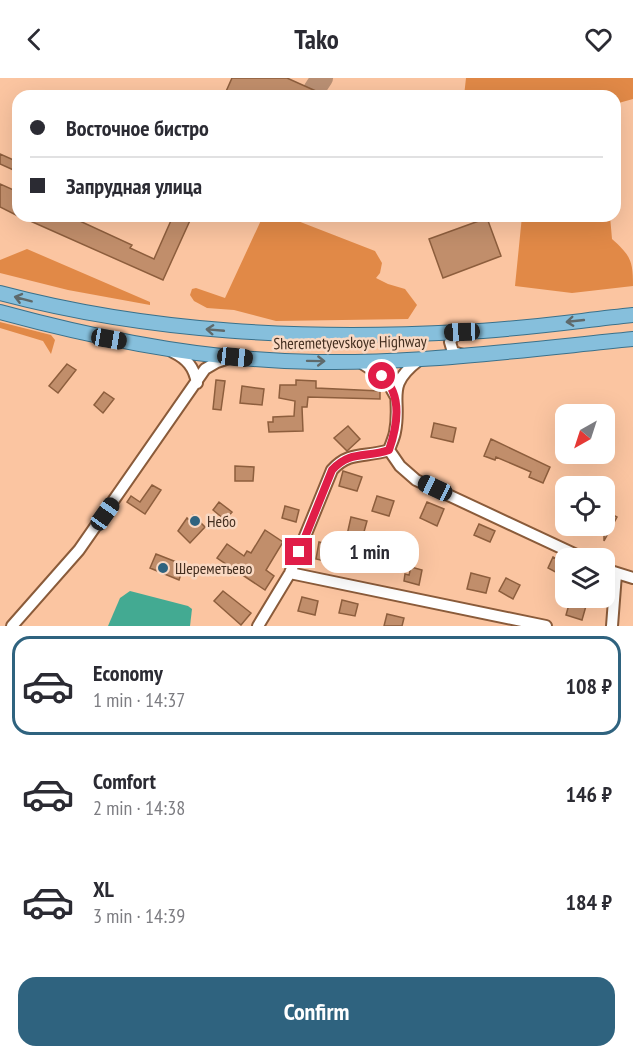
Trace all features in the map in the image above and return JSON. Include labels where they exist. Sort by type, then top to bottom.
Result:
[{"type":"main road","name":"Sheremetyevskoye Highway","points":[[0,293],[111,318],[228,332],[353,336],[462,332],[633,315]]},
{"type":"main road","name":"Sheremetyevskoye Highway","points":[[0,312],[109,339],[168,349],[268,360],[360,362],[419,360],[633,339]]},
{"type":"street","points":[[462,332],[453,337],[450,347],[453,352],[463,355]]},
{"type":"street","points":[[168,349],[189,363],[195,371],[197,383]]},
{"type":"street","points":[[12,626],[79,550],[205,369],[217,362],[235,357]]},
{"type":"street","points":[[389,450],[395,432],[396,397],[400,377],[419,360]]},
{"type":"street","points":[[360,362],[386,379],[396,397]]},
{"type":"street","points":[[389,450],[400,466],[416,480],[562,548]]},
{"type":"street","points":[[258,626],[290,573],[332,470],[342,459],[389,450]]},
{"type":"street","points":[[290,573],[546,626]]},
{"type":"street","points":[[612,626],[616,574],[633,578]]},
{"type":"shaded area","points":[[466,78],[633,78],[633,99],[621,102],[621,90],[465,90]]},
{"type":"shaded area","points":[[260,222],[300,222],[375,251],[382,263],[380,273],[376,278],[405,289],[417,305],[408,319],[276,321],[234,310],[207,308],[194,301],[190,295],[192,289],[196,288],[225,298]]},
{"type":"shaded area","points":[[521,222],[611,222],[612,239],[630,259],[633,286],[572,293],[515,286]]},
{"type":"shaded area","points":[[27,249],[150,302],[150,305],[68,290],[0,273],[0,260]]},
{"type":"shaded area","points":[[0,322],[51,335],[55,340],[51,354],[43,341],[0,328]]},
{"type":"water","points":[[130,591],[188,606],[192,609],[190,626],[108,626],[120,598]]},
{"type":"building","points":[[232,78],[287,78],[314,90],[227,90]]},
{"type":"building","points":[[0,154],[12,159],[12,169],[0,164]]},
{"type":"building","points":[[0,184],[12,189],[12,213],[0,207]]},
{"type":"building","points":[[32,222],[82,222],[132,245],[130,248],[154,259],[170,222],[189,222],[163,280]]},
{"type":"building","points":[[476,222],[488,222],[501,256],[443,278],[429,239]]},
{"type":"building","points":[[67,364],[76,370],[58,393],[49,386]]},
{"type":"building","points":[[216,380],[225,381],[221,410],[213,409]]},
{"type":"building","points":[[296,380],[316,381],[316,388],[380,391],[380,399],[308,397],[307,407],[302,407],[303,431],[269,432],[268,422],[273,422],[273,417],[294,416],[295,401],[279,398],[280,385],[296,385]]},
{"type":"building","points":[[242,386],[264,389],[262,405],[240,403]]},
{"type":"building","points":[[104,392],[114,399],[103,413],[94,405]]},
{"type":"building","points":[[434,423],[456,428],[453,442],[431,437]]},
{"type":"building","points":[[348,426],[360,439],[347,451],[334,438]]},
{"type":"building","points":[[491,439],[550,467],[543,483],[529,477],[531,472],[496,457],[495,460],[484,456]]},
{"type":"building","points":[[235,466],[254,467],[253,481],[235,481]]},
{"type":"building","points":[[343,471],[362,477],[357,491],[339,486]]},
{"type":"building","points":[[152,485],[161,490],[145,514],[127,502],[131,496],[140,502]]},
{"type":"building","points":[[377,496],[394,501],[389,516],[372,511]]},
{"type":"building","points":[[219,502],[232,512],[225,520],[213,510]]},
{"type":"building","points":[[427,502],[444,509],[437,526],[420,518]]},
{"type":"building","points":[[285,506],[299,510],[296,522],[282,518]]},
{"type":"building","points":[[193,515],[205,527],[190,543],[178,531],[187,518],[189,520]]},
{"type":"building","points":[[351,517],[367,521],[362,539],[347,535]]},
{"type":"building","points":[[479,524],[495,531],[490,542],[474,535]]},
{"type":"building","points":[[265,530],[283,542],[266,570],[274,576],[265,590],[217,558],[227,544],[244,556],[247,551],[251,553]]},
{"type":"building","points":[[319,542],[338,546],[334,563],[316,559]]},
{"type":"building","points":[[355,550],[375,555],[371,571],[352,566]]},
{"type":"building","points":[[156,554],[184,565],[179,580],[150,568]]},
{"type":"building","points":[[553,557],[555,558],[555,572],[548,568]]},
{"type":"building","points":[[411,567],[422,570],[419,585],[404,581],[405,574],[409,575]]},
{"type":"building","points":[[471,573],[490,578],[486,593],[467,589]]},
{"type":"building","points":[[506,578],[520,585],[513,599],[499,591]]},
{"type":"building","points":[[223,591],[251,613],[241,625],[214,601]]},
{"type":"building","points":[[302,597],[318,601],[315,615],[298,611]]},
{"type":"building","points":[[342,600],[358,604],[355,616],[339,613]]},
{"type":"building","points":[[568,608],[585,608],[582,620],[566,615]]},
{"type":"building","points":[[387,614],[404,618],[402,626],[384,626]]},
{"type":"taxiway","points":[[314,90],[322,78]]},
{"type":"place","name":"Небо","points":[[195,521]]},
{"type":"place","name":"Шереметьево","points":[[163,568]]},
{"type":"route","points":[[299,552],[332,470],[342,459],[389,450],[395,432],[396,397],[382,376]]}]
